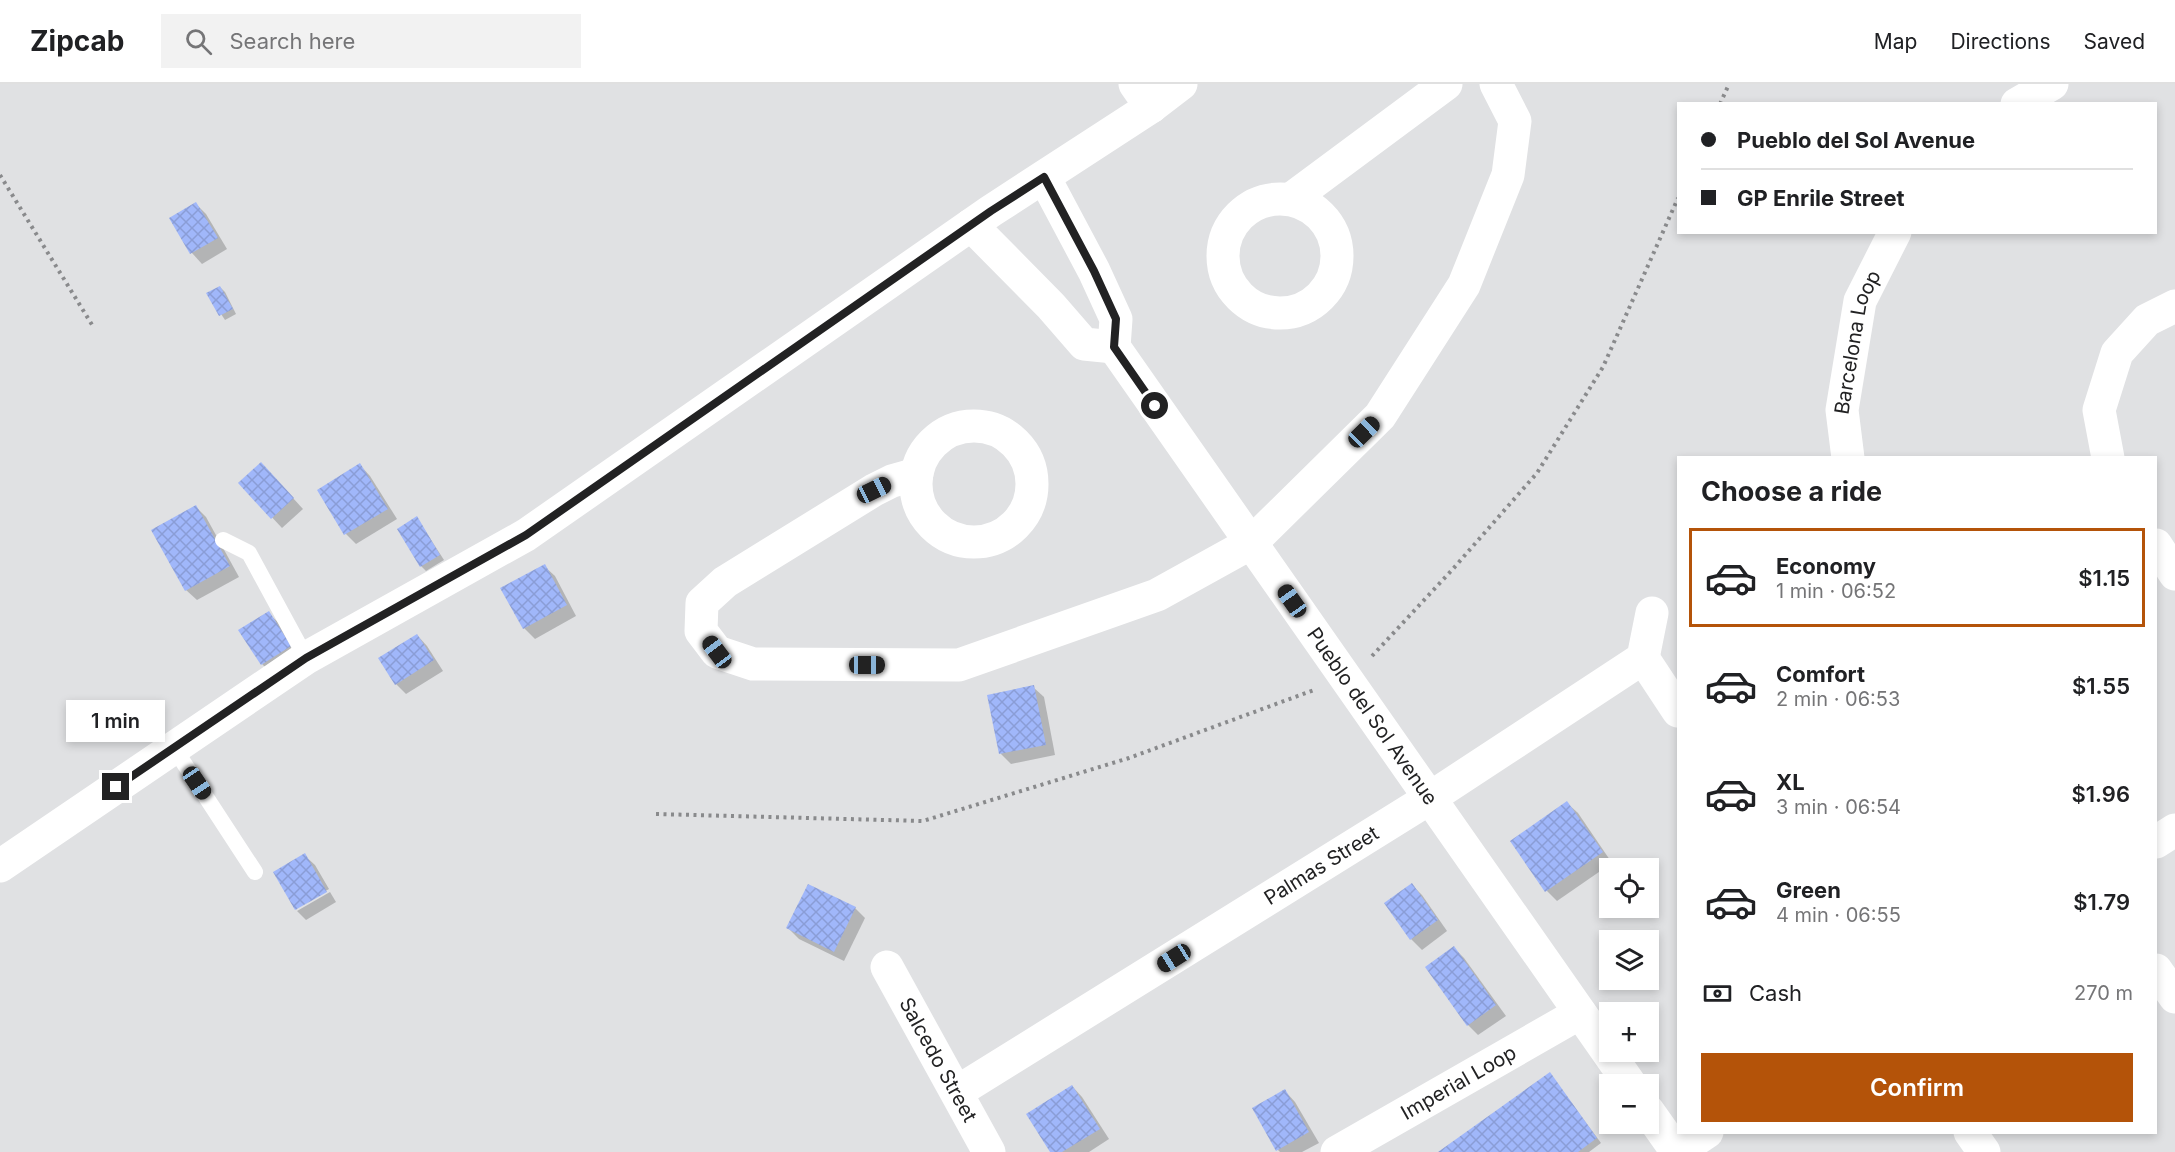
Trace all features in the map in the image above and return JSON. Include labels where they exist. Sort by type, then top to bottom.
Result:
[{"type":"street","points":[[0,866],[306,658],[526,535],[971,225],[1044,177],[1143,95],[1181,84]]},
{"type":"street","points":[[1291,199],[1446,84]]},
{"type":"street","points":[[917,474],[892,481],[874,490],[725,582],[702,603],[701,631],[717,652],[753,664],[959,665],[1157,595],[1251,543],[1380,416],[1464,285],[1508,175],[1515,121],[1496,84]]},
{"type":"street","points":[[2020,102],[2052,84]]},
{"type":"street","points":[[971,225],[1051,306],[1084,344],[1114,347],[1116,319],[1094,271],[1044,177]]},
{"type":"street","name":"Barcelona Loop","points":[[1848,456],[1842,410],[1860,301],[1894,234]]},
{"type":"street","points":[[2108,456],[2099,411],[2117,353],[2146,320],[2175,306]]},
{"type":"street","name":"Pueblo del Sol Avenue","points":[[1114,347],[1623,1074]]},
{"type":"street","points":[[2157,547],[2175,574]]},
{"type":"street","points":[[1652,613],[1643,658],[1677,709]]},
{"type":"street","name":"Palmas Street","points":[[957,1092],[1430,798],[1643,658]]},
{"type":"street","points":[[2157,841],[2175,830]]},
{"type":"street","name":"Salcedo Street","points":[[887,967],[989,1152]]},
{"type":"street","points":[[2157,971],[2175,997]]},
{"type":"street","name":"Imperial Loop","points":[[1337,1152],[1580,1013]]},
{"type":"street","points":[[1659,1127],[1677,1152],[1704,1134]]},
{"type":"street","points":[[1971,1134],[1984,1152]]},
{"type":"lane","points":[[223,540],[249,553],[306,658]]},
{"type":"lane","points":[[174,748],[255,872]]},
{"type":"path","points":[[1721,102],[1729,84]]},
{"type":"path","points":[[0,175],[94,328]]},
{"type":"path","points":[[656,814],[923,821],[1129,758],[1346,678],[1379,650],[1537,473],[1603,368],[1677,200]]},
{"type":"building","points":[[196,202],[218,238],[190,254],[169,218]]},
{"type":"building","points":[[220,286],[233,309],[219,316],[206,293]]},
{"type":"building","points":[[261,462],[294,498],[271,519],[238,483]]},
{"type":"building","points":[[360,463],[388,509],[344,535],[317,490]]},
{"type":"building","points":[[196,505],[230,566],[185,591],[151,530]]},
{"type":"building","points":[[417,516],[440,555],[420,567],[397,529]]},
{"type":"building","points":[[545,564],[567,605],[523,629],[500,588]]},
{"type":"building","points":[[269,611],[291,646],[261,665],[238,630]]},
{"type":"building","points":[[417,634],[434,660],[395,685],[378,658]]},
{"type":"building","points":[[1034,685],[1046,745],[999,754],[987,695]]},
{"type":"building","points":[[1567,801],[1603,852],[1545,892],[1510,841]]},
{"type":"building","points":[[305,853],[327,892],[295,910],[273,872]]},
{"type":"building","points":[[1412,883],[1438,920],[1410,940],[1384,903]]},
{"type":"building","points":[[808,884],[856,907],[834,952],[786,928]]},
{"type":"building","points":[[1454,946],[1496,1005],[1467,1026],[1425,967]]},
{"type":"building","points":[[1550,1072],[1597,1138],[1578,1152],[1438,1152]]},
{"type":"building","points":[[1072,1085],[1100,1129],[1062,1152],[1050,1152],[1026,1114]]},
{"type":"building","points":[[1285,1089],[1309,1132],[1276,1151],[1252,1108]]},
{"type":"route","points":[[116,787],[306,658],[526,535],[991,211],[1044,177],[1094,271],[1116,319],[1114,347],[1155,406]]}]
